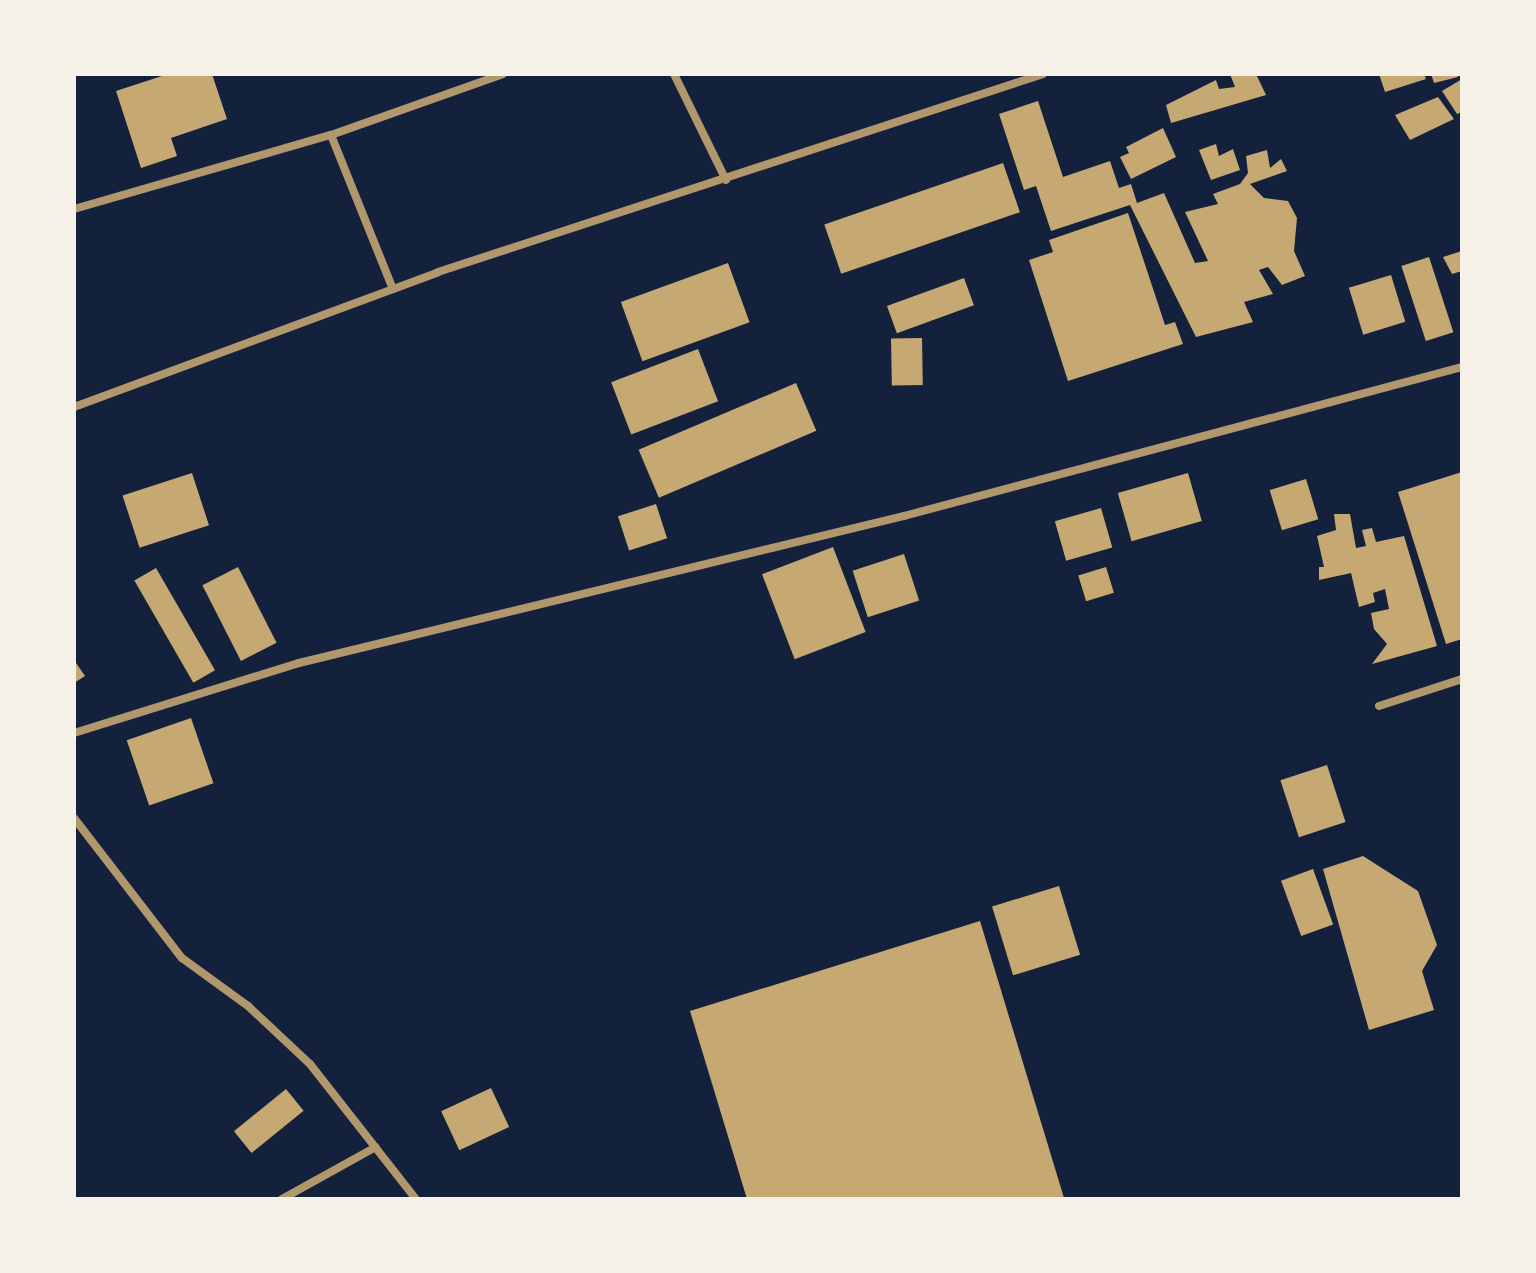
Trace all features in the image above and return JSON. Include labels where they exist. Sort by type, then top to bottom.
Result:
[{"type":"street","points":[[74,209],[331,135],[503,74]]},
{"type":"street","points":[[674,74],[726,180]]},
{"type":"street","points":[[74,407],[393,289],[1043,74]]},
{"type":"street","points":[[331,135],[393,289]]},
{"type":"street","points":[[74,733],[299,663],[1041,481],[1462,367]]},
{"type":"street","points":[[1379,706],[1462,679]]},
{"type":"street","points":[[74,818],[182,958],[248,1006],[310,1064],[416,1199]]},
{"type":"street","points":[[282,1199],[376,1147]]},
{"type":"building","points":[[168,74],[212,74],[227,119],[171,138],[177,156],[141,168],[116,91]]},
{"type":"building","points":[[1230,74],[1256,74],[1266,95],[1171,123],[1166,105],[1216,80],[1219,89],[1235,87]]},
{"type":"building","points":[[1379,74],[1424,74],[1426,79],[1385,92]]},
{"type":"building","points":[[1431,74],[1457,74],[1458,77],[1434,83]]},
{"type":"building","points":[[1462,79],[1462,112],[1457,114],[1442,91]]},
{"type":"building","points":[[1438,97],[1454,119],[1410,140],[1395,115]]},
{"type":"building","points":[[1038,101],[1063,177],[1110,161],[1119,188],[1131,184],[1137,203],[1164,193],[1195,263],[1208,261],[1185,212],[1218,204],[1213,194],[1240,184],[1248,173],[1246,156],[1267,150],[1270,168],[1281,159],[1287,171],[1250,184],[1264,198],[1288,201],[1297,218],[1294,251],[1305,276],[1282,285],[1268,267],[1259,270],[1273,294],[1244,302],[1253,322],[1196,337],[1130,205],[1051,231],[1036,186],[1024,190],[999,114]]},
{"type":"building","points":[[1163,128],[1176,157],[1131,179],[1120,157],[1129,153],[1126,147]]},
{"type":"building","points":[[1216,144],[1219,156],[1233,149],[1240,170],[1211,180],[1199,150]]},
{"type":"building","points":[[1003,163],[1020,212],[841,274],[824,225]]},
{"type":"building","points":[[1128,213],[1165,325],[1175,322],[1183,344],[1068,381],[1029,260],[1053,252],[1049,240]]},
{"type":"building","points":[[1462,251],[1462,271],[1452,274],[1443,257]]},
{"type":"building","points":[[1429,257],[1453,332],[1426,341],[1401,266]]},
{"type":"building","points":[[728,263],[750,322],[642,361],[621,302]]},
{"type":"building","points":[[1391,275],[1405,322],[1363,335],[1349,288]]},
{"type":"building","points":[[964,278],[974,305],[897,333],[887,306]]},
{"type":"building","points":[[922,338],[923,385],[892,386],[891,339]]},
{"type":"building","points":[[698,349],[718,401],[631,435],[611,382]]},
{"type":"building","points":[[796,383],[816,431],[659,498],[639,450]]},
{"type":"building","points":[[1462,472],[1462,639],[1446,644],[1398,492]]},
{"type":"building","points":[[192,473],[209,525],[140,548],[123,496]]},
{"type":"building","points":[[1188,473],[1202,521],[1132,541],[1118,493]]},
{"type":"building","points":[[1306,479],[1318,519],[1282,530],[1270,490]]},
{"type":"building","points":[[656,504],[667,538],[629,551],[618,516]]},
{"type":"building","points":[[1101,508],[1112,547],[1066,561],[1055,521]]},
{"type":"building","points":[[1334,514],[1350,514],[1356,548],[1366,546],[1362,530],[1372,528],[1376,542],[1404,536],[1437,646],[1372,664],[1387,644],[1374,629],[1371,613],[1389,609],[1385,589],[1373,593],[1375,602],[1359,607],[1351,573],[1319,580],[1319,567],[1324,567],[1317,536],[1336,530]]},
{"type":"building","points":[[833,547],[866,632],[795,659],[762,574]]},
{"type":"building","points":[[904,554],[919,601],[868,617],[853,571]]},
{"type":"building","points":[[238,567],[277,643],[241,661],[202,585]]},
{"type":"building","points":[[1106,567],[1114,593],[1086,601],[1078,575]]},
{"type":"building","points":[[156,568],[215,670],[193,683],[134,580]]},
{"type":"building","points":[[74,660],[85,676],[74,683]]},
{"type":"building","points":[[191,718],[213,783],[149,805],[127,740]]},
{"type":"building","points":[[1327,765],[1346,822],[1299,837],[1280,780]]},
{"type":"building","points":[[1363,856],[1418,891],[1437,945],[1422,971],[1434,1010],[1369,1030],[1323,869]]},
{"type":"building","points":[[1313,869],[1333,924],[1301,936],[1281,881]]},
{"type":"building","points":[[1059,886],[1080,955],[1013,975],[992,906]]},
{"type":"building","points":[[980,921],[1064,1198],[747,1199],[690,1011]]},
{"type":"building","points":[[491,1088],[509,1127],[459,1150],[441,1111]]},
{"type":"building","points":[[286,1089],[304,1111],[252,1153],[234,1131]]}]
